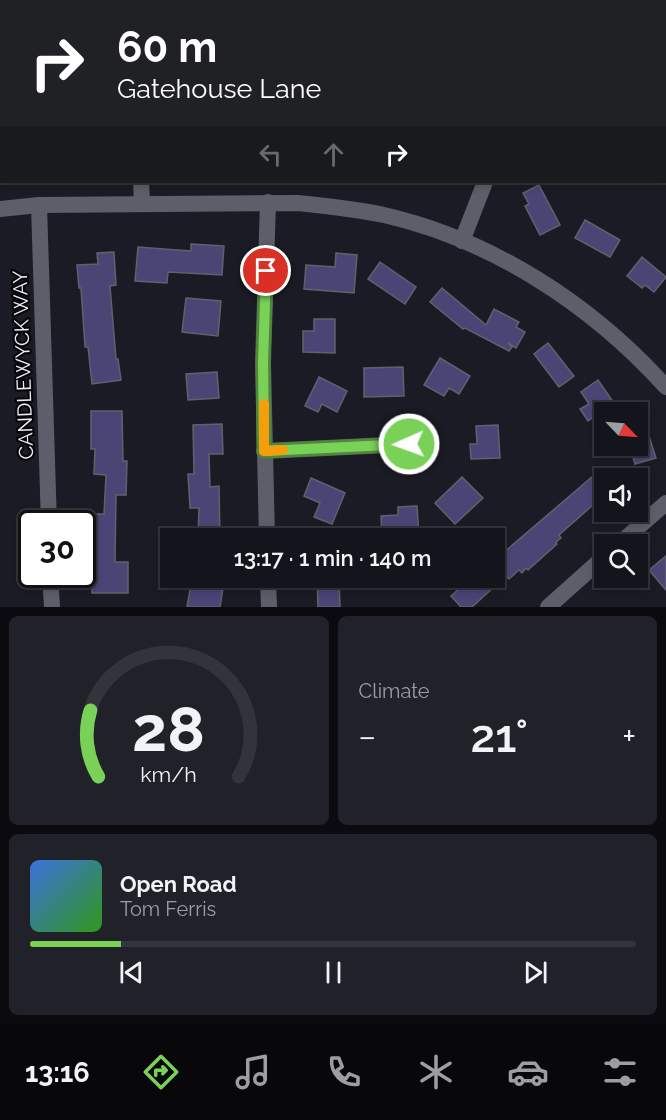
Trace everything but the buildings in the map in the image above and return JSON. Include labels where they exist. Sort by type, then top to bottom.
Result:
[{"type":"street","points":[[141,183],[142,203]]},
{"type":"street","points":[[462,241],[485,183]]},
{"type":"street","points":[[267,528],[263,363],[268,202]]},
{"type":"street","points":[[0,209],[39,205],[298,203],[357,210],[415,224],[462,241],[519,269],[567,299],[632,350],[666,387]]},
{"type":"street","name":"CANDLEWYCK WAY","points":[[39,205],[48,510]]},
{"type":"street","points":[[264,451],[409,444]]},
{"type":"street","points":[[630,534],[666,503]]},
{"type":"street","points":[[548,607],[594,566]]},
{"type":"street","points":[[50,588],[51,607]]},
{"type":"street","points":[[268,588],[269,607]]},
{"type":"slow traffic","points":[[264,404],[264,451],[283,450]]},
{"type":"route","points":[[266,271],[263,363],[264,451],[409,444]]}]
